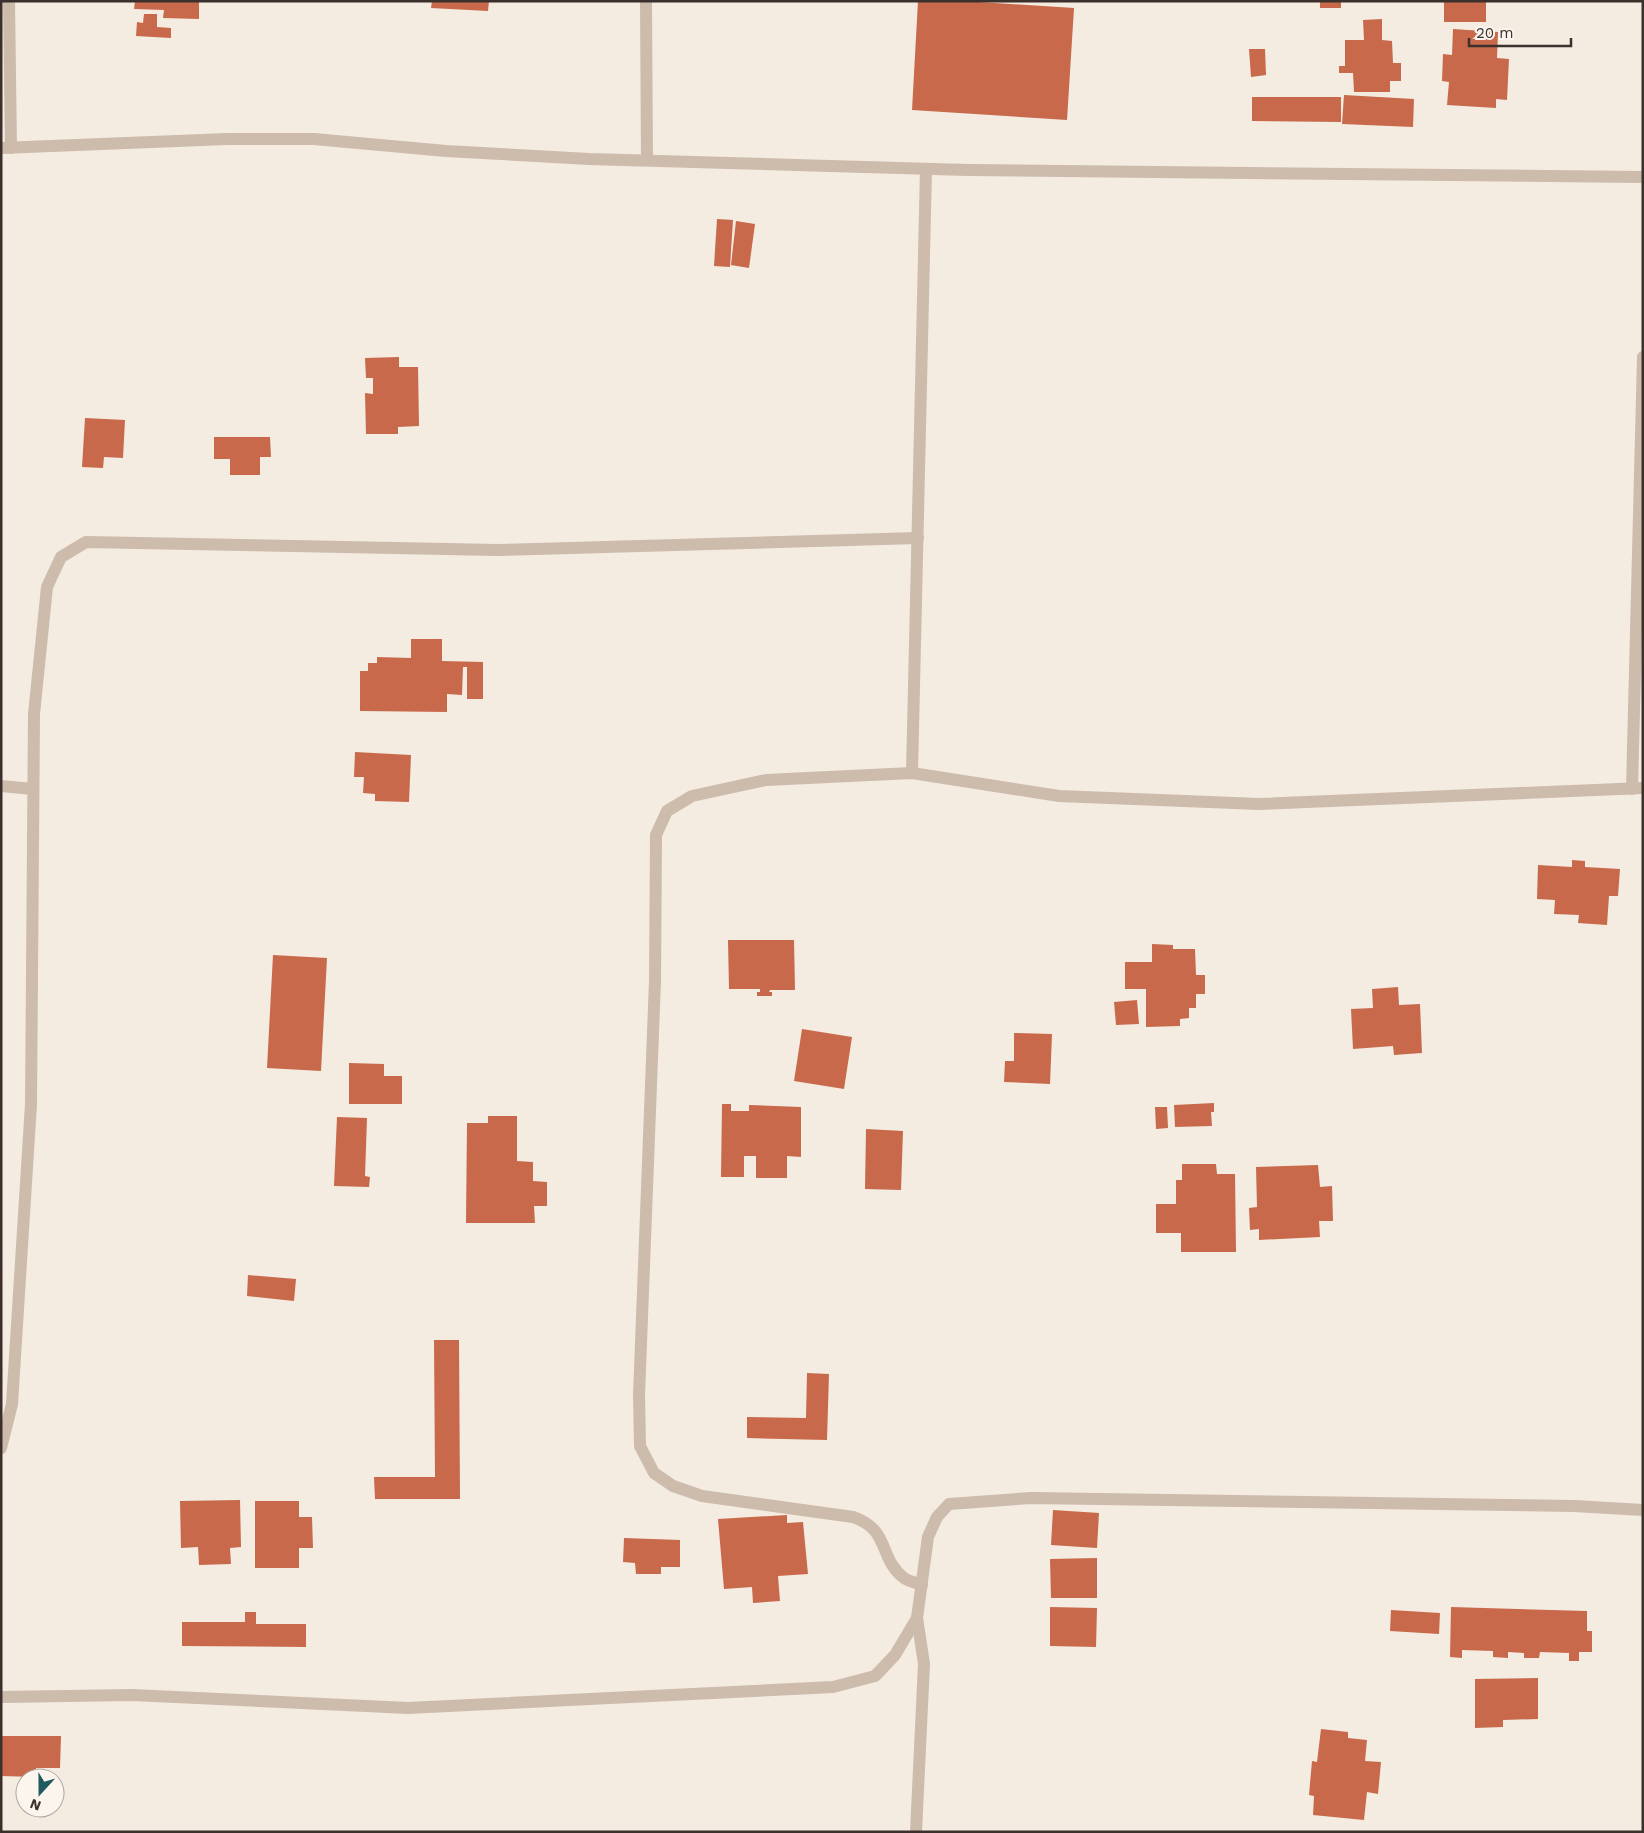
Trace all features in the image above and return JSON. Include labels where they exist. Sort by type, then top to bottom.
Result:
[{"type":"street","points":[[9,1],[6,148],[227,139],[314,140],[446,151],[926,169],[1643,177]]},
{"type":"street","points":[[646,1],[647,160]]},
{"type":"street","points":[[912,773],[926,169]]},
{"type":"street","points":[[922,1585],[904,1579],[894,1567],[878,1534],[866,1522],[853,1518],[702,1496],[673,1486],[654,1473],[640,1446],[639,1395],[655,981],[656,835],[667,811],[692,796],[766,780],[912,773],[1059,796],[1260,804],[1637,788],[1643,357]]},
{"type":"street","points":[[1,1448],[12,1404],[31,1104],[34,714],[48,588],[60,557],[86,542],[497,550],[918,538]]},
{"type":"street","points":[[1,786],[33,788]]},
{"type":"street","points":[[916,1832],[924,1664],[918,1618],[928,1537],[937,1517],[948,1504],[1031,1498],[1574,1506],[1643,1510]]},
{"type":"street","points":[[1,1697],[132,1695],[408,1708],[833,1687],[875,1676],[895,1655],[918,1618]]},
{"type":"building","points":[[135,1],[199,1],[199,19],[163,18],[164,10],[134,9]]},
{"type":"building","points":[[432,1],[489,1],[488,11],[431,8]]},
{"type":"building","points":[[918,1],[964,1],[1074,8],[1067,120],[912,110]]},
{"type":"building","points":[[1320,1],[1341,1],[1341,8],[1320,8]]},
{"type":"building","points":[[1444,1],[1486,1],[1486,22],[1444,22]]},
{"type":"building","points":[[144,14],[157,14],[157,27],[171,28],[171,38],[136,36],[137,22],[143,23]]},
{"type":"building","points":[[1382,19],[1382,40],[1392,41],[1393,63],[1401,63],[1401,81],[1390,81],[1390,92],[1354,92],[1353,73],[1339,73],[1339,66],[1345,66],[1345,40],[1364,40],[1363,20]]},
{"type":"building","points":[[1453,29],[1498,32],[1497,58],[1509,59],[1507,100],[1496,99],[1496,108],[1447,105],[1449,82],[1442,81],[1443,54],[1452,55]]},
{"type":"building","points":[[1249,49],[1265,49],[1266,75],[1251,77]]},
{"type":"building","points":[[1344,95],[1414,99],[1413,127],[1342,124]]},
{"type":"building","points":[[1252,97],[1341,97],[1341,122],[1252,121]]},
{"type":"building","points":[[717,219],[733,220],[730,267],[714,266]]},
{"type":"building","points":[[736,221],[755,224],[749,268],[731,265]]},
{"type":"building","points":[[399,357],[399,367],[418,367],[419,426],[398,427],[398,434],[366,434],[365,393],[373,394],[373,378],[366,378],[365,358]]},
{"type":"building","points":[[85,418],[125,420],[123,458],[104,457],[103,468],[82,467]]},
{"type":"building","points":[[214,437],[270,437],[271,457],[260,457],[260,475],[230,475],[230,459],[214,459]]},
{"type":"building","points":[[411,639],[442,639],[442,661],[483,662],[483,699],[467,699],[467,667],[463,667],[462,695],[447,694],[447,712],[360,711],[360,671],[368,671],[368,663],[377,663],[377,657],[411,658]]},
{"type":"building","points":[[355,752],[411,755],[409,802],[375,801],[375,794],[363,793],[364,777],[354,777]]},
{"type":"building","points":[[1572,860],[1585,861],[1585,867],[1620,869],[1618,896],[1609,896],[1607,925],[1578,923],[1579,915],[1554,914],[1555,900],[1537,899],[1538,865],[1572,867]]},
{"type":"building","points":[[728,940],[794,940],[795,990],[770,990],[769,992],[772,992],[772,996],[757,996],[757,992],[760,992],[760,989],[729,989]]},
{"type":"building","points":[[1152,944],[1173,945],[1173,949],[1195,949],[1196,975],[1205,975],[1205,994],[1196,994],[1196,1008],[1189,1008],[1189,1018],[1180,1019],[1180,1026],[1146,1027],[1146,989],[1125,989],[1125,962],[1152,962]]},
{"type":"building","points":[[273,955],[327,958],[321,1071],[267,1068]]},
{"type":"building","points":[[1398,987],[1399,1005],[1420,1004],[1422,1053],[1394,1055],[1393,1046],[1353,1049],[1351,1009],[1373,1008],[1372,989]]},
{"type":"building","points":[[1137,1000],[1139,1024],[1116,1025],[1114,1002]]},
{"type":"building","points":[[802,1029],[852,1037],[844,1089],[794,1081]]},
{"type":"building","points":[[1014,1033],[1052,1034],[1050,1084],[1004,1082],[1005,1061],[1014,1061]]},
{"type":"building","points":[[349,1063],[384,1064],[384,1076],[402,1076],[402,1104],[349,1104]]},
{"type":"building","points":[[1214,1103],[1214,1112],[1211,1112],[1212,1126],[1175,1127],[1174,1105]]},
{"type":"building","points":[[722,1104],[731,1104],[731,1111],[749,1111],[749,1105],[801,1107],[801,1157],[787,1156],[787,1178],[756,1178],[756,1156],[744,1156],[744,1177],[721,1177]]},
{"type":"building","points":[[1155,1107],[1167,1107],[1168,1128],[1156,1129]]},
{"type":"building","points":[[488,1116],[517,1116],[517,1161],[533,1162],[533,1181],[547,1182],[547,1206],[534,1206],[535,1223],[466,1223],[467,1123],[488,1123]]},
{"type":"building","points":[[337,1117],[367,1118],[365,1176],[370,1177],[369,1187],[334,1186]]},
{"type":"building","points":[[866,1129],[903,1131],[901,1190],[865,1189]]},
{"type":"building","points":[[1182,1164],[1216,1164],[1217,1174],[1235,1174],[1236,1252],[1181,1252],[1181,1233],[1156,1233],[1156,1204],[1176,1204],[1176,1180],[1182,1180]]},
{"type":"building","points":[[1318,1165],[1320,1187],[1332,1186],[1333,1221],[1319,1221],[1320,1237],[1259,1240],[1259,1229],[1250,1230],[1249,1208],[1257,1207],[1256,1167]]},
{"type":"building","points":[[248,1275],[296,1279],[294,1301],[247,1296]]},
{"type":"building","points":[[434,1340],[459,1340],[460,1499],[375,1499],[374,1477],[435,1477]]},
{"type":"building","points":[[807,1373],[829,1374],[827,1440],[747,1438],[747,1417],[806,1418]]},
{"type":"building","points":[[240,1500],[241,1547],[230,1548],[231,1564],[199,1565],[198,1547],[181,1548],[180,1501]]},
{"type":"building","points":[[255,1501],[299,1501],[299,1517],[312,1517],[313,1548],[299,1548],[299,1568],[255,1568]]},
{"type":"building","points":[[1053,1510],[1099,1513],[1097,1548],[1051,1545]]},
{"type":"building","points":[[787,1515],[787,1523],[803,1522],[808,1574],[778,1576],[780,1601],[753,1603],[752,1587],[724,1589],[718,1519]]},
{"type":"building","points":[[624,1538],[680,1540],[680,1567],[661,1567],[661,1574],[636,1574],[635,1563],[623,1562]]},
{"type":"building","points":[[1097,1558],[1097,1598],[1051,1598],[1050,1559]]},
{"type":"building","points":[[1050,1607],[1097,1608],[1096,1647],[1050,1646]]},
{"type":"building","points":[[1451,1607],[1587,1611],[1587,1631],[1592,1631],[1592,1652],[1579,1652],[1579,1661],[1569,1661],[1569,1653],[1540,1652],[1539,1658],[1524,1658],[1524,1653],[1508,1652],[1508,1658],[1493,1657],[1493,1651],[1462,1650],[1462,1658],[1450,1657]]},
{"type":"building","points":[[1391,1610],[1440,1613],[1439,1634],[1390,1631]]},
{"type":"building","points":[[245,1612],[256,1612],[256,1624],[306,1624],[306,1647],[182,1646],[182,1622],[245,1622]]},
{"type":"building","points":[[1538,1678],[1538,1719],[1503,1720],[1503,1727],[1475,1728],[1475,1679]]},
{"type":"building","points":[[1321,1729],[1348,1732],[1348,1738],[1367,1740],[1365,1761],[1381,1762],[1378,1794],[1367,1792],[1364,1820],[1313,1815],[1314,1796],[1309,1795],[1312,1761],[1317,1762]]},
{"type":"building","points":[[1,1736],[61,1736],[60,1768],[15,1768],[15,1776],[1,1776]]}]
